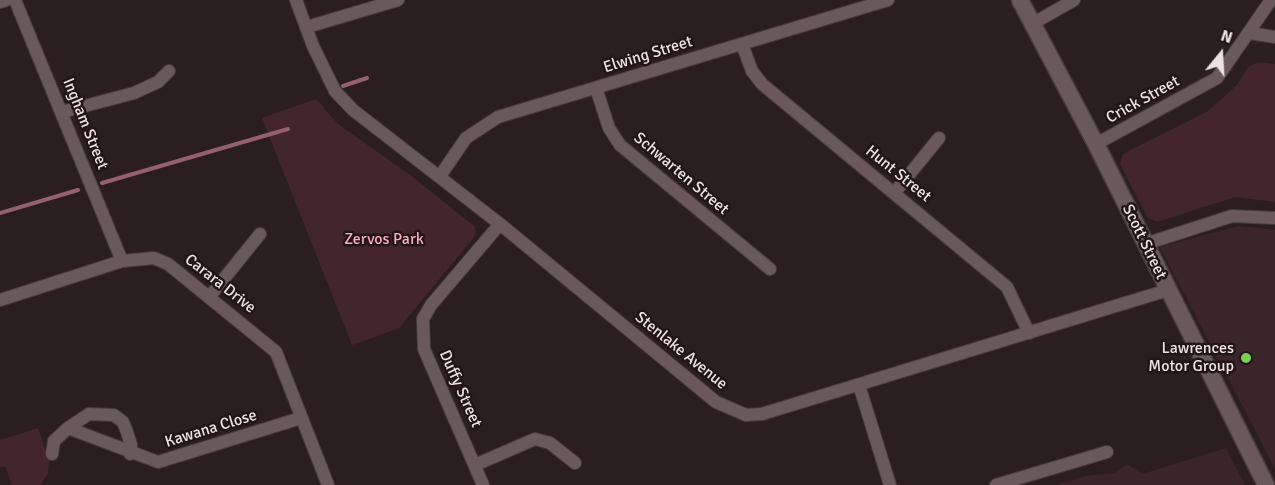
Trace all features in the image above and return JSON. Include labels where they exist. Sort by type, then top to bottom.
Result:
[{"type":"street","points":[[0,2],[6,0]]},
{"type":"street","name":"Ingham Street","points":[[15,0],[122,261]]},
{"type":"street","name":"Stenlake Avenue","points":[[296,0],[313,46],[335,91],[353,110],[440,176],[728,409],[746,415],[762,414],[1167,290]]},
{"type":"street","points":[[307,27],[398,0]]},
{"type":"street","name":"Elwing Street","points":[[440,176],[466,138],[486,123],[888,0]]},
{"type":"street","name":"Scott Street","points":[[1020,0],[1096,144],[1266,485]]},
{"type":"street","points":[[1032,24],[1074,0]]},
{"type":"street","name":"Crick Street","points":[[1096,144],[1217,78],[1271,0]]},
{"type":"street","points":[[1250,33],[1275,37]]},
{"type":"street","name":"Hunt Street","points":[[742,44],[752,71],[762,84],[1007,287],[1029,333]]},
{"type":"street","points":[[62,112],[134,93],[158,82],[169,71]]},
{"type":"street","name":"Schwarten Street","points":[[596,88],[609,128],[620,145],[770,269]]},
{"type":"street","points":[[895,192],[939,138]]},
{"type":"street","points":[[1145,244],[1232,216],[1275,218]]},
{"type":"street","name":"Duffy Street","points":[[483,485],[424,349],[423,319],[431,305],[500,224]]},
{"type":"street","points":[[210,296],[260,234]]},
{"type":"street","name":"Carara Drive","points":[[0,300],[122,261],[154,258],[168,264],[276,352],[283,363],[301,418],[328,485]]},
{"type":"street","points":[[859,385],[890,485]]},
{"type":"street","points":[[52,453],[54,441],[89,414],[114,415],[123,422],[131,445],[130,454]]},
{"type":"street","name":"Kawana Close","points":[[68,428],[130,454],[158,462],[301,418]]},
{"type":"street","points":[[475,465],[535,439],[550,443],[575,464]]},
{"type":"street","points":[[996,485],[1107,452]]},
{"type":"shaded area","name":"Lawrences Motor Group","points":[[1238,226],[1275,230],[1275,469],[1160,247]]},
{"type":"shaded area","points":[[1226,448],[1245,485],[1057,485],[1085,476],[1114,473],[1127,464],[1142,474]]},
{"type":"green space","points":[[1258,62],[1275,64],[1275,202],[1235,197],[1157,222],[1148,218],[1120,164],[1123,154],[1208,111],[1237,85],[1248,67]]},
{"type":"green space","name":"Zervos Park","points":[[316,99],[338,124],[413,177],[475,227],[476,235],[399,328],[352,345],[262,118]]},
{"type":"green space","points":[[38,428],[49,460],[48,473],[41,485],[12,485],[5,466],[0,467],[0,440]]},
{"type":"waterway","points":[[343,86],[367,78]]},
{"type":"waterway","points":[[102,183],[288,129]]},
{"type":"waterway","points":[[0,213],[78,190]]},
{"type":"place","name":"Lawrences Motor Group","points":[[1246,358]]}]
